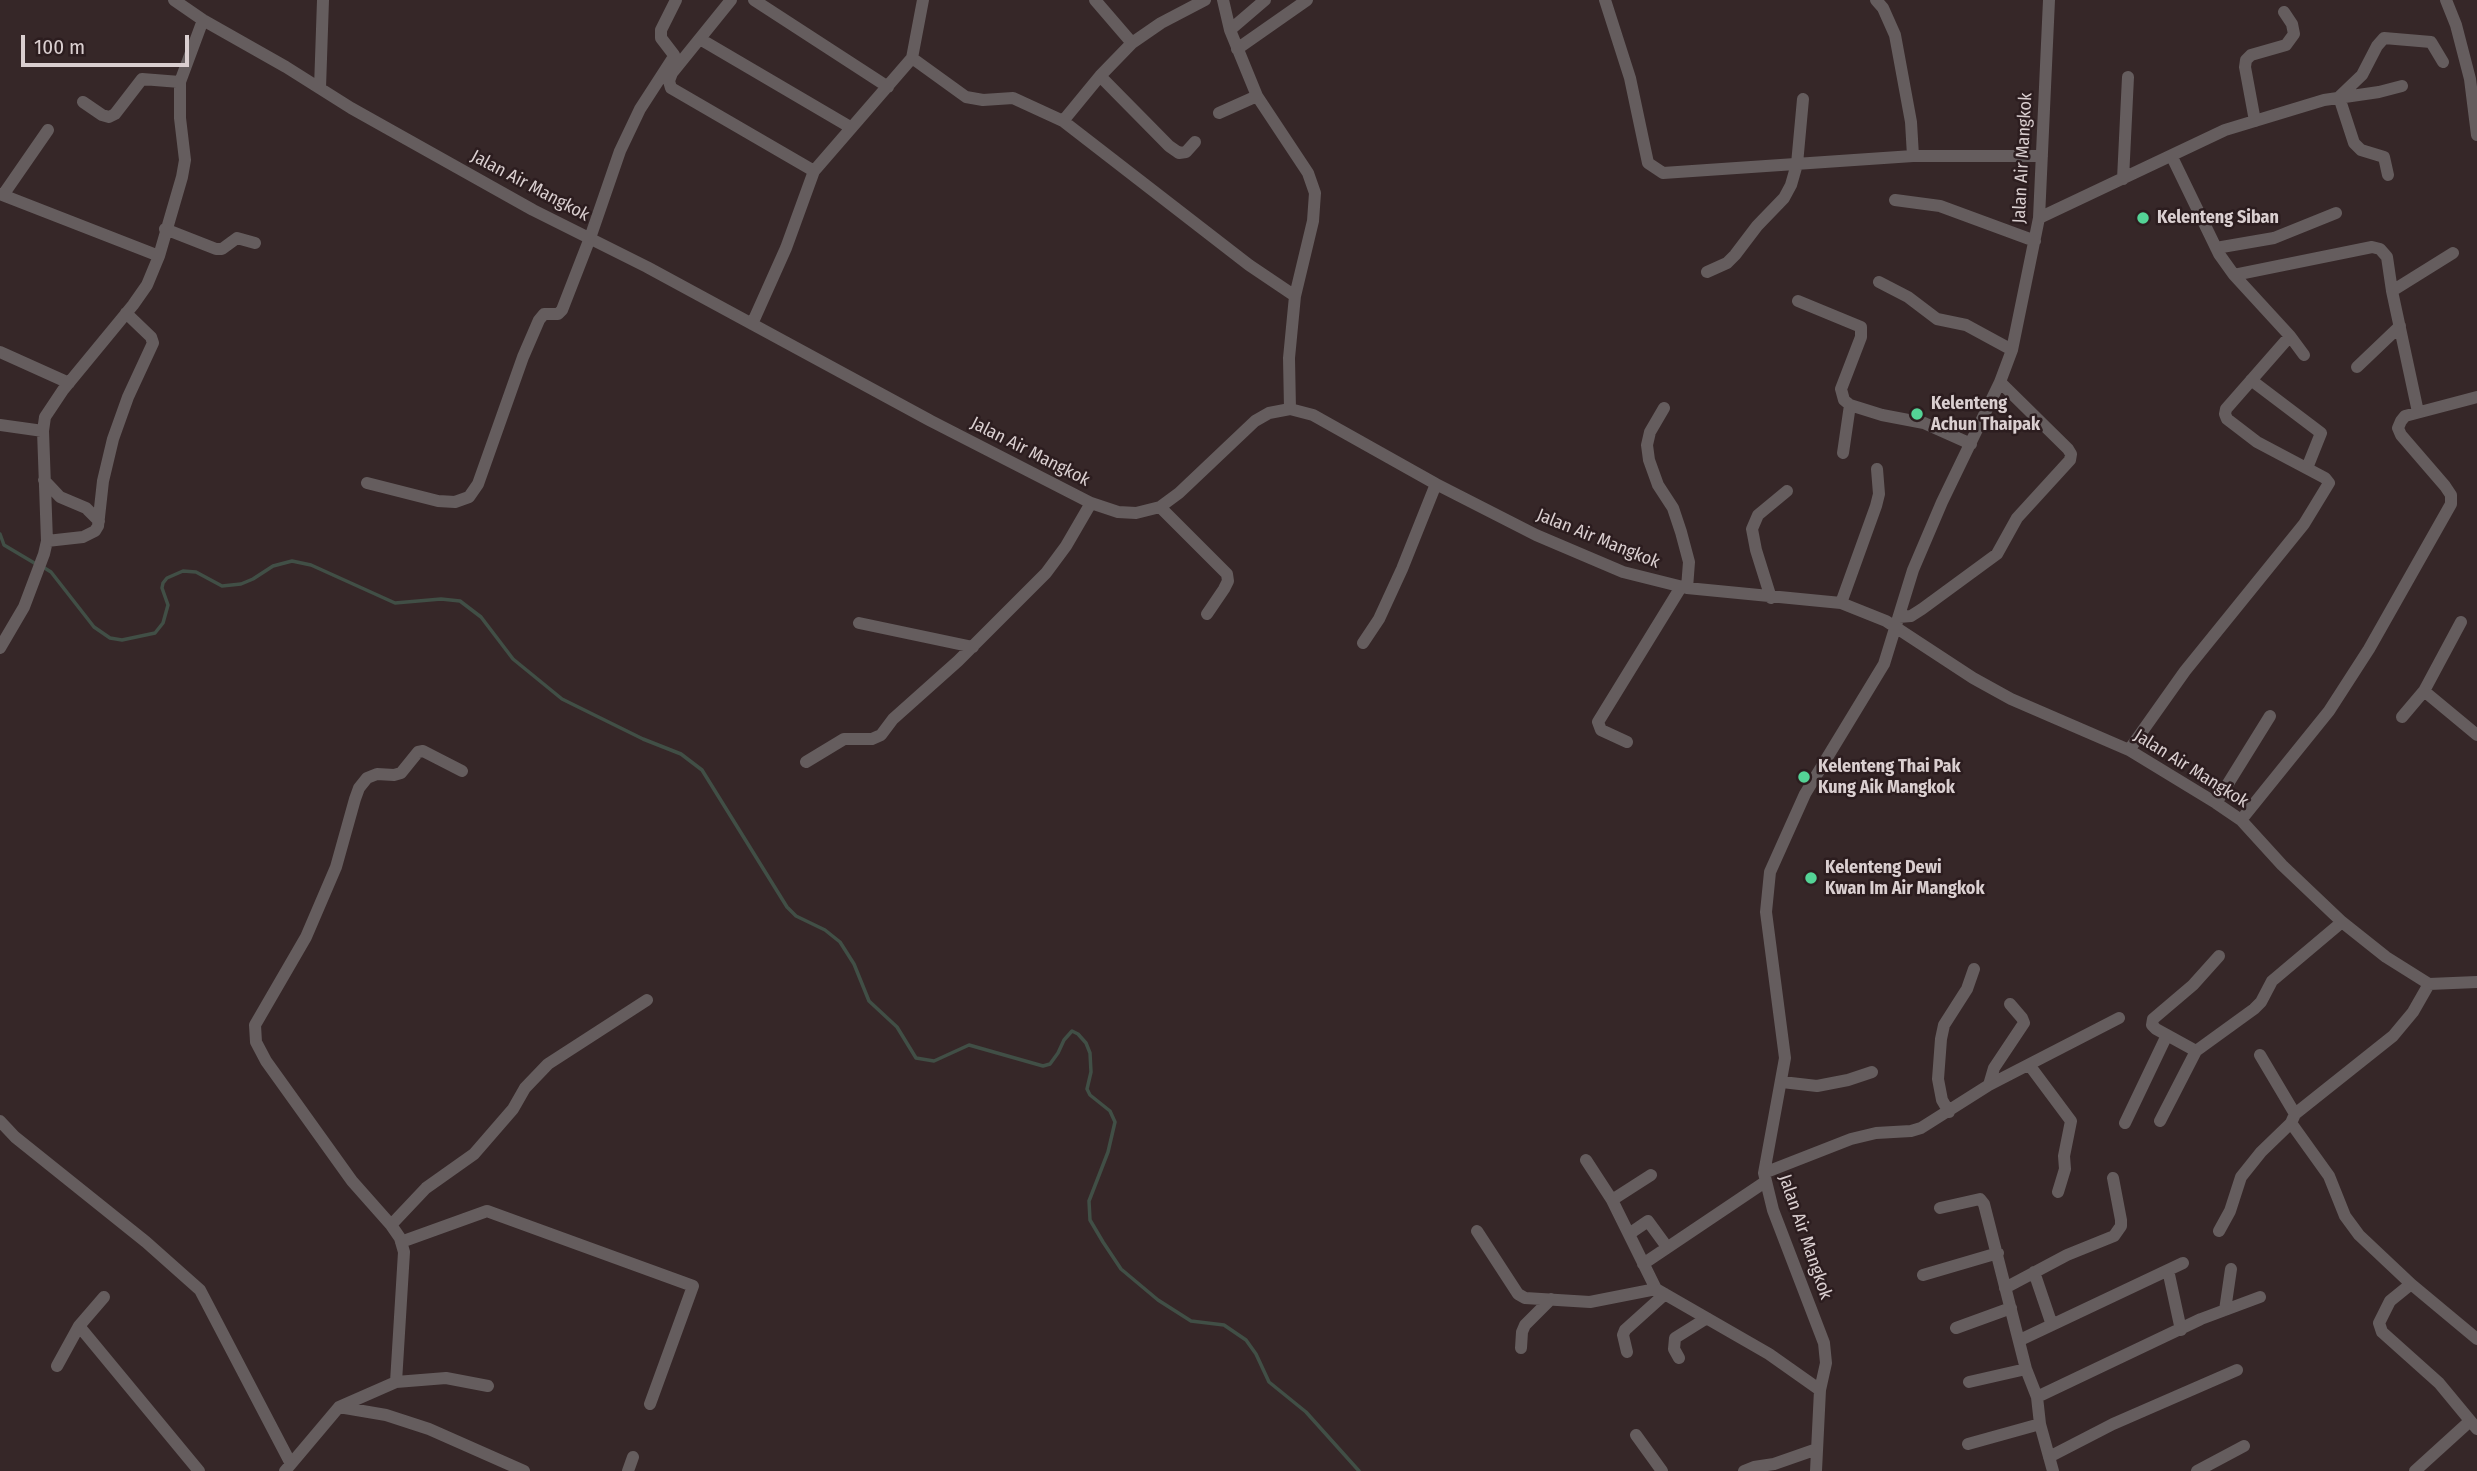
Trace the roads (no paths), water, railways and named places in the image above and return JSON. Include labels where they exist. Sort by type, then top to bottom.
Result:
[{"type":"street","name":"Jalan Air Mangkok","points":[[174,0],[203,20],[533,210],[931,421],[1091,503],[1118,512],[1136,513],[1160,508]]},
{"type":"street","points":[[320,88],[323,0]]},
{"type":"street","points":[[367,482],[438,501],[455,502],[469,497],[478,484],[539,320],[544,314],[558,314],[562,310],[620,150],[640,109],[673,58],[674,55],[661,38],[661,30],[676,0]]},
{"type":"street","points":[[731,0],[672,73],[669,81],[671,88],[814,171]]},
{"type":"street","points":[[754,0],[888,87]]},
{"type":"street","points":[[752,324],[786,248],[814,171],[912,58],[923,0]]},
{"type":"street","points":[[1095,0],[1132,43]]},
{"type":"street","points":[[1063,121],[1100,76],[1132,43],[1161,23],[1205,0]]},
{"type":"street","points":[[1207,614],[1228,581],[1227,574],[1160,508],[1255,421],[1269,413],[1290,409],[1289,358],[1296,296],[1312,221],[1315,193],[1308,173],[1257,96],[1230,30],[1223,0]]},
{"type":"street","points":[[1230,30],[1265,0]]},
{"type":"street","points":[[1237,49],[1307,0]]},
{"type":"street","points":[[1605,0],[1630,78],[1648,163],[1663,173],[1913,156],[2042,156]]},
{"type":"street","points":[[1876,0],[1884,8],[1895,35],[1911,122],[1913,156]]},
{"type":"street","name":"Jalan Air Mangkok","points":[[1816,1471],[1820,1390],[1826,1363],[1824,1343],[1773,1210],[1765,1177],[1784,1058],[1766,912],[1770,872],[1805,794],[1884,664],[1913,570],[1942,502],[2000,382],[2012,350],[2039,218],[2049,0]]},
{"type":"street","points":[[2446,0],[2456,25],[2470,79],[2477,135]]},
{"type":"street","points":[[2255,121],[2246,60],[2251,55],[2286,45],[2294,34],[2292,24],[2284,12]]},
{"type":"street","points":[[0,648],[24,607],[39,572],[45,547],[43,430],[46,417],[69,383],[147,285],[159,256],[185,160],[180,118],[180,82],[203,20]]},
{"type":"street","points":[[700,38],[850,127]]},
{"type":"street","points":[[2339,97],[2361,75],[2384,38],[2431,42],[2443,62]]},
{"type":"street","points":[[912,58],[966,97],[983,100],[1013,98],[1063,121],[1249,265],[1296,296]]},
{"type":"street","points":[[1100,76],[1179,153],[1186,152],[1195,142]]},
{"type":"street","points":[[2123,179],[2128,77]]},
{"type":"street","points":[[83,102],[102,115],[110,117],[142,79],[180,82]]},
{"type":"street","points":[[2039,218],[2225,130],[2339,97],[2402,86]]},
{"type":"street","points":[[1219,113],[1257,96]]},
{"type":"street","points":[[2339,97],[2354,142],[2361,150],[2384,157],[2388,175]]},
{"type":"street","points":[[1707,272],[1727,263],[1784,198],[1797,164],[1803,99]]},
{"type":"street","points":[[48,131],[1,194],[159,256]]},
{"type":"street","points":[[2172,157],[2216,248],[2234,275],[2304,355]]},
{"type":"street","points":[[1895,200],[1940,206],[2035,241]]},
{"type":"street","points":[[2216,248],[2274,239],[2336,214]]},
{"type":"street","points":[[165,229],[216,249],[222,249],[237,238],[255,243]]},
{"type":"street","points":[[2234,275],[2372,247],[2380,249],[2387,257],[2418,412]]},
{"type":"street","points":[[2392,291],[2453,253]]},
{"type":"street","points":[[1879,282],[1908,297],[1937,319],[1966,325],[2012,350]]},
{"type":"street","points":[[1798,300],[1861,327],[1861,338],[1841,389],[1844,400],[1850,405],[1882,415],[1924,423],[1971,444]]},
{"type":"street","points":[[45,547],[95,531],[99,520],[103,481],[113,439],[128,397],[152,348],[151,337],[126,313]]},
{"type":"street","points":[[2357,367],[2400,326]]},
{"type":"street","points":[[2129,750],[2185,671],[2304,524],[2327,489],[2329,482],[2325,478],[2257,442],[2227,419],[2225,414],[2226,409],[2290,337]]},
{"type":"street","points":[[0,352],[69,383]]},
{"type":"street","points":[[2251,380],[2321,433],[2307,468]]},
{"type":"street","points":[[1898,622],[1922,609],[1997,554],[2017,518],[2070,460],[2071,454],[2068,450],[2000,382]]},
{"type":"street","points":[[2241,820],[2329,711],[2369,649],[2451,504],[2451,495],[2445,486],[2401,436],[2398,429],[2405,416],[2477,397]]},
{"type":"street","points":[[1843,453],[1850,405]]},
{"type":"street","points":[[1627,742],[1601,730],[1598,722],[1684,588],[1689,562],[1672,508],[1658,485],[1649,460],[1647,445],[1650,432],[1664,408]]},
{"type":"street","name":"Jalan Air Mangkok","points":[[1290,409],[1322,419],[1436,484],[1536,535],[1623,572],[1684,588],[1841,603],[1898,622],[1973,678],[2011,699],[2129,750],[2241,820],[2282,865],[2342,922],[2386,957],[2429,984]]},
{"type":"street","points":[[0,425],[43,430]]},
{"type":"street","points":[[1841,603],[1876,506],[1879,494],[1877,469]]},
{"type":"street","points":[[44,480],[60,497],[86,508],[99,520]]},
{"type":"street","points":[[1363,643],[1379,619],[1402,569],[1436,484]]},
{"type":"street","points":[[1772,598],[1756,550],[1752,528],[1758,515],[1787,491]]},
{"type":"street","points":[[806,762],[844,739],[877,738],[1046,573],[1066,546],[1091,503]]},
{"type":"street","points":[[2402,717],[2424,691],[2461,622]]},
{"type":"street","points":[[859,623],[973,647]]},
{"type":"street","points":[[2424,691],[2477,735]]},
{"type":"street","points":[[2216,803],[2270,716]]},
{"type":"street","points":[[396,1382],[404,1275],[401,1242],[391,1225],[352,1181],[266,1061],[257,1042],[255,1025],[306,937],[336,867],[359,788],[367,778],[377,774],[401,773],[418,752],[423,751],[462,771]]},
{"type":"street","points":[[2160,1121],[2196,1051],[2254,1009],[2261,1002],[2272,981],[2342,922]]},
{"type":"street","points":[[2196,1051],[2152,1025],[2154,1018],[2193,985],[2219,956]]},
{"type":"street","points":[[1949,1112],[1942,1100],[1938,1079],[1942,1032],[1949,1014],[1972,979],[1974,969]]},
{"type":"street","points":[[2219,1231],[2230,1211],[2241,1177],[2261,1152],[2293,1119],[2393,1036],[2413,1012],[2429,984],[2477,982]]},
{"type":"street","points":[[391,1225],[426,1188],[474,1154],[513,1109],[525,1088],[548,1064],[647,1000]]},
{"type":"street","points":[[1989,1085],[1994,1068],[2024,1023],[2010,1004]]},
{"type":"street","points":[[1643,1264],[1765,1177],[1852,1139],[1876,1133],[1921,1128],[1989,1085],[2119,1018]]},
{"type":"street","points":[[2125,1123],[2167,1035]]},
{"type":"street","points":[[2260,1055],[2293,1119],[2329,1176],[2345,1216],[2359,1235],[2411,1284],[2477,1339]]},
{"type":"street","points":[[2030,1066],[2056,1097],[2071,1121],[2064,1156],[2065,1169],[2058,1192]]},
{"type":"street","points":[[1782,1083],[1818,1086],[1872,1072]]},
{"type":"street","points":[[0,1122],[200,1290],[288,1467],[339,1407],[396,1382],[446,1378],[488,1386]]},
{"type":"street","points":[[1587,1160],[1612,1200],[1643,1264],[1661,1291],[1769,1354],[1820,1390]]},
{"type":"street","points":[[1612,1200],[1651,1175]]},
{"type":"street","points":[[2005,1287],[2067,1255],[2114,1236],[2121,1226],[2121,1220],[2113,1178]]},
{"type":"street","points":[[1940,1208],[1980,1199],[1984,1205],[2021,1340],[2026,1369],[2037,1397],[2040,1424],[2053,1471]]},
{"type":"street","points":[[401,1242],[487,1211],[693,1286],[650,1404]]},
{"type":"street","points":[[1629,1234],[1648,1221],[1667,1247]]},
{"type":"street","points":[[1477,1231],[1518,1294],[1532,1299],[1590,1302],[1661,1291]]},
{"type":"street","points":[[1923,1275],[1998,1254]]},
{"type":"street","points":[[2021,1340],[2183,1263]]},
{"type":"street","points":[[2225,1310],[2231,1269]]},
{"type":"street","points":[[2168,1270],[2180,1330]]},
{"type":"street","points":[[2034,1272],[2052,1325]]},
{"type":"street","points":[[2411,1284],[2390,1301],[2379,1323],[2382,1332],[2439,1383],[2474,1425],[2415,1471]]},
{"type":"street","points":[[1627,1352],[1623,1335],[1661,1291]]},
{"type":"street","points":[[57,1366],[79,1326],[104,1297]]},
{"type":"street","points":[[2037,1397],[2201,1319],[2260,1297]]},
{"type":"street","points":[[1521,1348],[1525,1325],[1552,1299]]},
{"type":"street","points":[[1956,1328],[2011,1308]]},
{"type":"street","points":[[1679,1358],[1674,1349],[1675,1338],[1707,1318]]},
{"type":"street","points":[[79,1326],[199,1471]]},
{"type":"street","points":[[1969,1382],[2026,1369]]},
{"type":"street","points":[[2049,1457],[2113,1424],[2237,1370]]},
{"type":"street","points":[[339,1407],[386,1415],[429,1429],[524,1471]]},
{"type":"street","points":[[1968,1444],[2040,1424]]},
{"type":"street","points":[[1636,1435],[1662,1471]]},
{"type":"street","points":[[2197,1471],[2244,1446]]},
{"type":"street","points":[[1744,1471],[1816,1449]]},
{"type":"street","points":[[628,1471],[633,1457]]},
{"type":"waterway","points":[[0,534],[4,545],[36,564]]},
{"type":"waterway","points":[[43,567],[51,572],[94,627],[110,638],[122,640],[155,633],[163,623],[168,605],[163,583],[167,578],[183,571],[196,572],[222,586],[241,584],[273,566],[292,561],[311,565],[395,603],[441,599],[460,601],[481,617],[513,659],[562,699],[643,739],[681,754],[702,770],[787,907],[796,916],[825,930],[840,942],[854,964],[869,1001],[897,1027],[916,1058],[934,1061],[969,1045],[1043,1066],[1050,1064],[1072,1031],[1078,1034],[1090,1053],[1091,1072],[1087,1089],[1090,1095],[1110,1111],[1115,1122],[1108,1152],[1089,1201],[1090,1220],[1103,1242],[1121,1269],[1158,1300],[1191,1321],[1224,1325],[1246,1340],[1269,1382],[1306,1412],[1359,1471]]},
{"type":"place","name":"Kelenteng Siban","points":[[2143,218]]},
{"type":"place","name":"Kelenteng Achun Thaipak","points":[[1917,414]]},
{"type":"place","name":"Kelenteng Thai Pak Kung Aik Mangkok","points":[[1804,777]]},
{"type":"place","name":"Kelenteng Dewi Kwan Im Air Mangkok","points":[[1811,878]]}]
